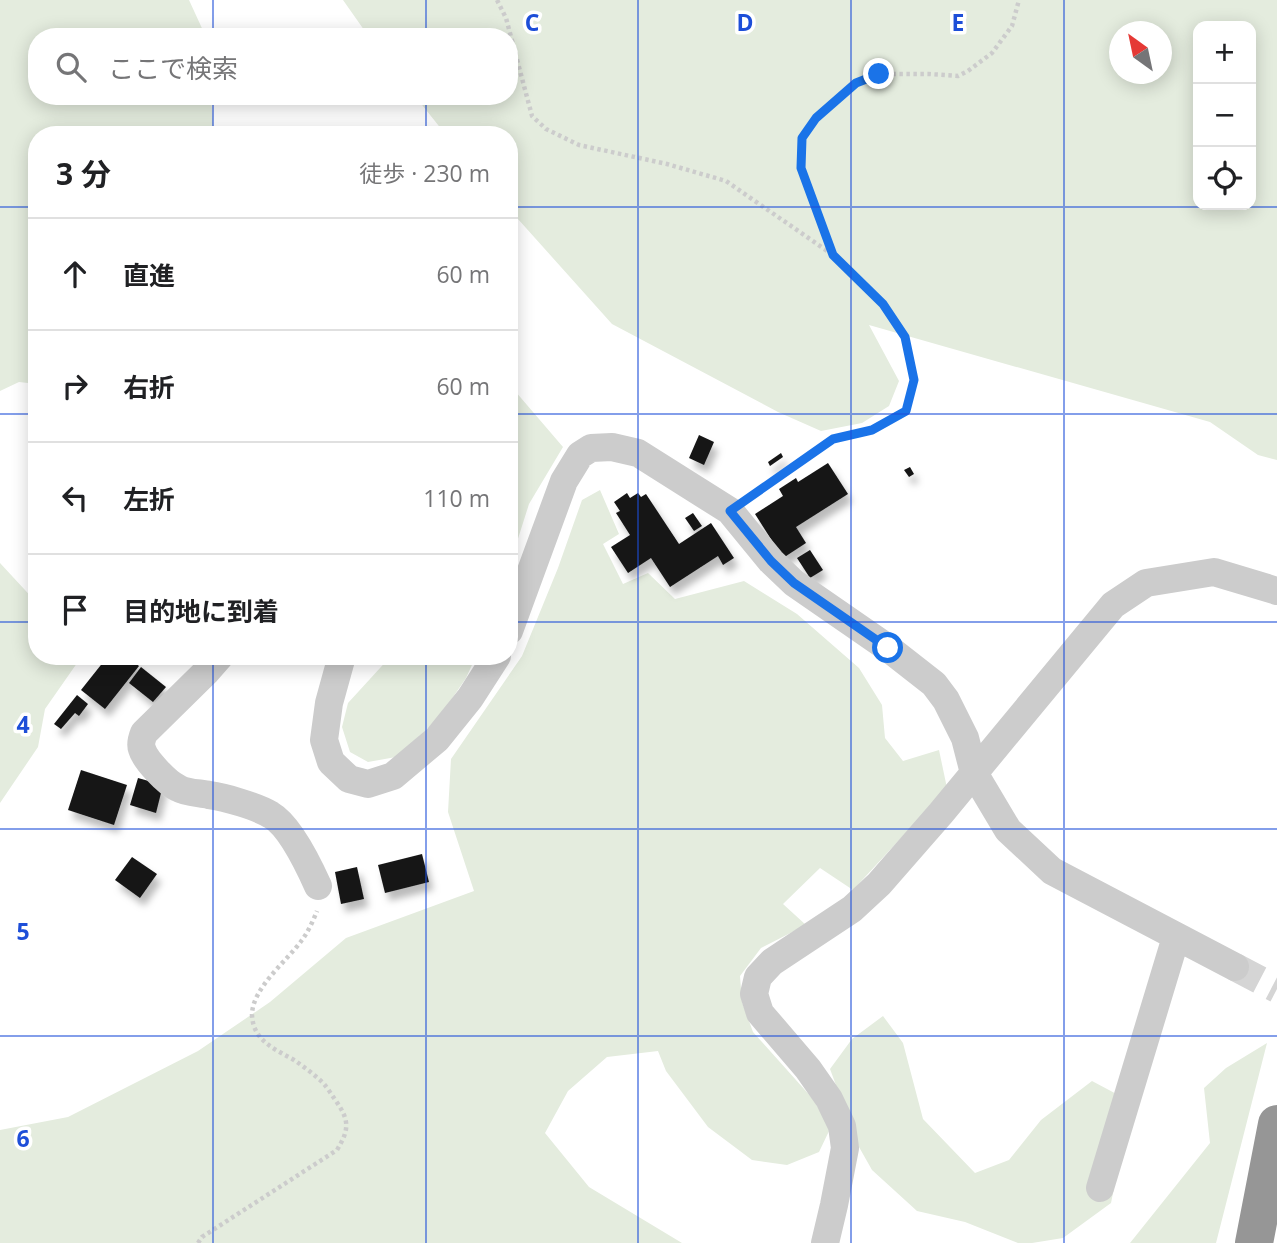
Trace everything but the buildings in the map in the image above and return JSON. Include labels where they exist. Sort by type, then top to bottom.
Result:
[{"type":"highway","points":[[1254,1243],[1277,1124]]},
{"type":"street","points":[[518,606],[564,481],[580,455],[591,448],[612,447],[638,453],[730,511],[771,561],[794,583],[888,648],[934,684],[946,699],[965,738],[974,772],[1008,830],[1052,872],[1235,967]]},
{"type":"street","points":[[825,1243],[845,1148],[842,1126],[829,1100],[808,1069],[760,1013],[754,994],[758,977],[772,962],[852,909],[879,884],[1113,605],[1146,583],[1214,572],[1277,591]]},
{"type":"street","points":[[212,665],[144,733],[142,749],[151,764],[178,789],[224,797],[271,815],[284,826],[309,864],[318,886]]},
{"type":"street","points":[[339,665],[329,702],[324,740],[331,762],[349,779],[368,784],[393,776],[438,739],[491,665]]},
{"type":"street","points":[[1100,1188],[1177,937]]},
{"type":"path","points":[[497,0],[509,28]]},
{"type":"path","points":[[833,255],[801,168],[802,138],[816,118],[856,83],[879,74],[958,76],[968,71],[992,53],[1012,26],[1019,0]]},
{"type":"path","points":[[518,65],[531,116],[546,129],[579,145],[667,164],[726,181],[833,255],[883,304],[905,337],[914,380],[906,411],[872,430],[833,439],[730,511]]},
{"type":"path","points":[[198,1243],[202,1237],[337,1150],[346,1136],[346,1121],[342,1110],[322,1082],[296,1061],[266,1045],[254,1026],[252,1013],[259,992],[303,939],[317,913],[318,886]]},
{"type":"shaded area","points":[[0,0],[189,0],[202,28],[28,28],[28,105],[212,105],[213,126],[28,126],[28,383],[19,382],[0,391]]},
{"type":"shaded area","points":[[343,0],[1277,0],[1277,460],[1258,455],[1210,422],[869,325],[899,381],[889,406],[862,423],[821,431],[778,412],[612,324],[518,219],[518,126],[439,126],[422,105],[518,105],[518,28],[363,28]]},
{"type":"shaded area","points":[[518,394],[563,447],[529,504],[518,539]]},
{"type":"shaded area","points":[[600,490],[619,534],[603,544],[623,584],[648,573],[675,599],[744,581],[797,614],[859,668],[882,705],[885,738],[903,761],[939,750],[947,788],[853,890],[820,868],[783,904],[806,925],[761,948],[740,976],[742,1002],[753,1032],[813,1099],[830,1129],[819,1152],[787,1165],[752,1160],[708,1127],[666,1071],[658,1051],[607,1057],[568,1091],[545,1133],[589,1187],[682,1243],[0,1243],[0,1130],[68,1117],[198,1051],[270,1002],[346,938],[474,891],[448,812],[451,759],[518,665],[558,568],[582,500]]},
{"type":"shaded area","points":[[0,563],[28,593],[28,665],[76,665],[45,709],[38,747],[0,803]]},
{"type":"shaded area","points":[[383,665],[472,665],[438,719],[396,757],[368,762],[350,752],[342,727],[348,703]]},
{"type":"shaded area","points":[[883,1016],[903,1043],[923,1119],[975,1173],[1009,1160],[1041,1120],[1092,1081],[1124,1098],[1121,1153],[1111,1203],[1063,1238],[1032,1243],[1018,1243],[965,1222],[917,1211],[872,1170],[859,1147],[830,1069],[852,1039]]},
{"type":"shaded area","points":[[1267,1043],[1216,1243],[1130,1243],[1210,1143],[1204,1088],[1226,1068]]},
{"type":"tunnel","points":[[1235,967],[1277,989]]},
{"type":"route","points":[[879,74],[856,83],[816,118],[802,138],[801,168],[833,255],[883,304],[905,337],[914,380],[906,411],[872,430],[833,439],[730,511],[771,561],[794,583],[888,648]]}]
